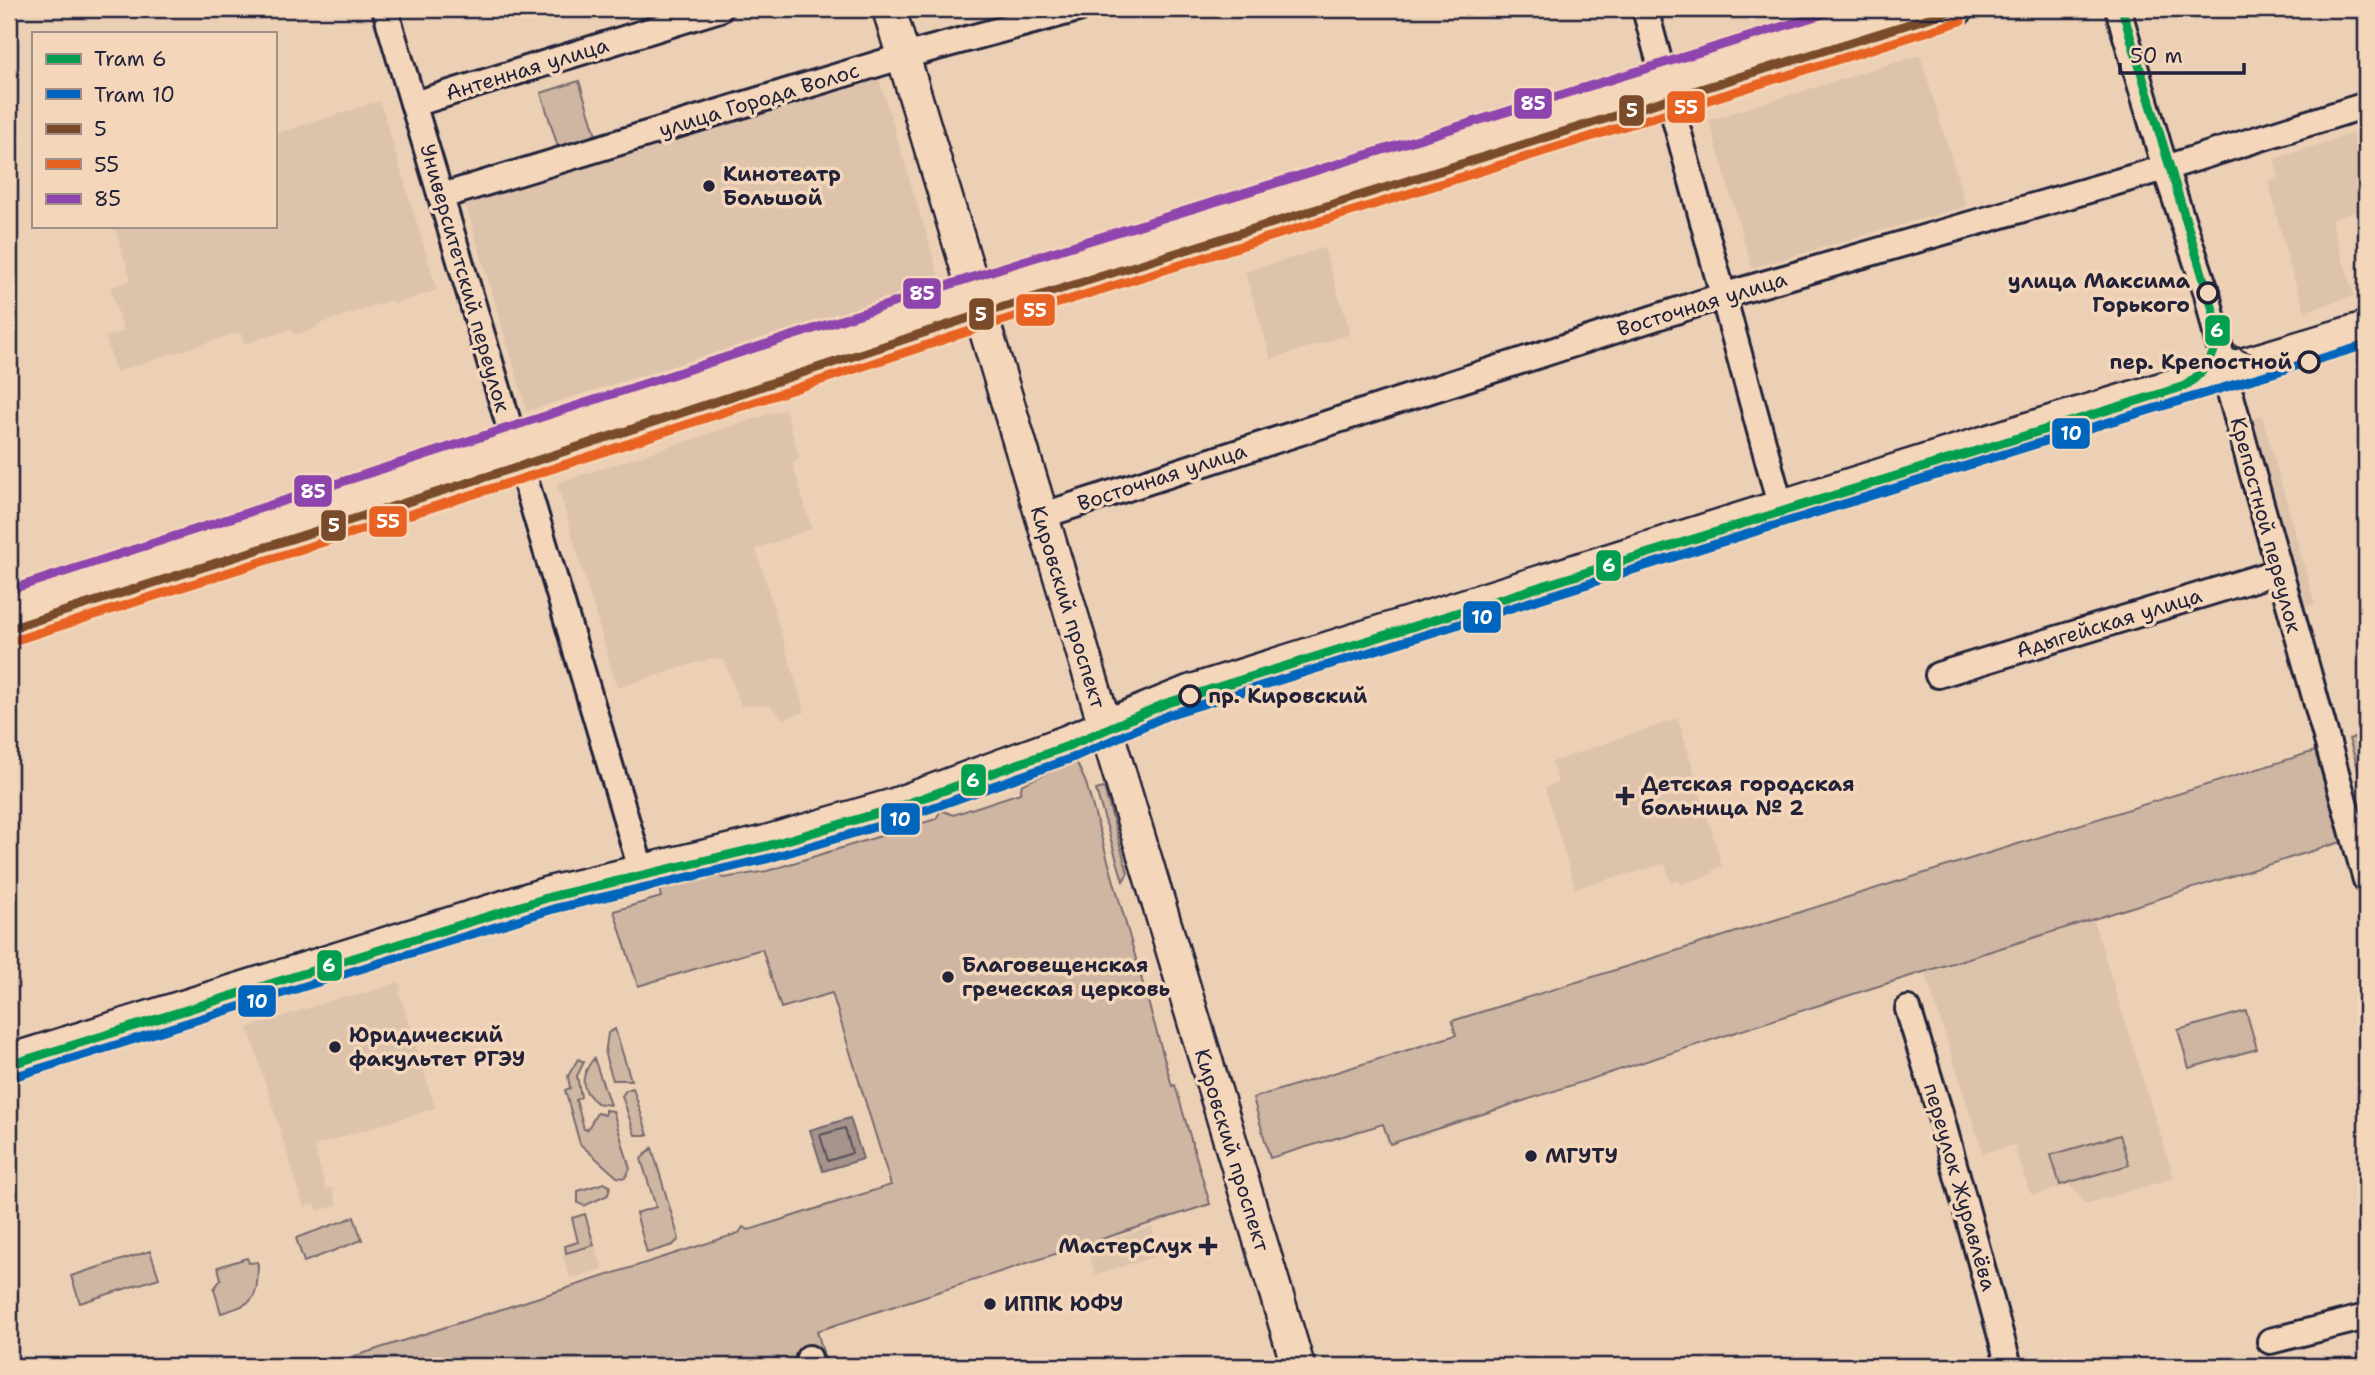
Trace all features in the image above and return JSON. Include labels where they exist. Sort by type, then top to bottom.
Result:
[{"type":"main road","name":"Кировский проспект","points":[[889,9],[1298,1366]]},
{"type":"main road","points":[[1666,89],[1880,9]]},
{"type":"main road","points":[[9,629],[516,453],[978,302],[1666,89],[1957,9]]},
{"type":"main road","points":[[9,1061],[536,897],[641,869],[766,842],[891,806],[1105,727],[1189,692],[2031,428],[2366,328]]},
{"type":"main road","points":[[9,603],[516,453]]},
{"type":"street","name":"Университетский переулок","points":[[385,9],[641,869]]},
{"type":"street","name":"Антенная улица","points":[[414,104],[719,9]]},
{"type":"street","name":"улица Города Волос","points":[[442,197],[904,56],[1078,9]]},
{"type":"street","points":[[1645,9],[1721,296],[1781,508]]},
{"type":"street","name":"Крепостной переулок","points":[[2118,9],[2165,168],[2207,294],[2366,880]]},
{"type":"street","name":"Восточная улица","points":[[1041,516],[1721,296],[2165,168],[2366,104]]},
{"type":"street","name":"Адыгейская улица","points":[[1938,675],[2280,571]]},
{"type":"street","name":"переулок Журавлёва","points":[[1908,1009],[1940,1113],[2009,1366]]},
{"type":"street","points":[[2270,1341],[2366,1317]]},
{"type":"shaded area","points":[[1920,55],[1966,206],[1752,268],[1709,120]]},
{"type":"shaded area","points":[[877,72],[941,283],[527,411],[463,195]]},
{"type":"shaded area","points":[[579,81],[596,135],[558,147],[541,93]]},
{"type":"shaded area","points":[[380,101],[437,290],[394,304],[392,300],[294,335],[291,329],[244,344],[240,332],[116,372],[105,337],[124,331],[110,288],[131,280],[115,228],[276,228],[276,134]]},
{"type":"shaded area","points":[[2366,129],[2366,208],[2331,220],[2354,296],[2305,311],[2289,264],[2268,181],[2279,177],[2274,159]]},
{"type":"shaded area","points":[[1324,248],[1351,334],[1271,359],[1245,272]]},
{"type":"shaded area","points":[[785,409],[800,458],[792,462],[812,529],[756,549],[805,712],[784,719],[769,705],[741,706],[724,660],[712,658],[617,688],[557,483]]},
{"type":"shaded area","points":[[2262,415],[2315,604],[2298,609],[2246,420]]},
{"type":"shaded area","name":"Детская городская больница № 2","points":[[1678,718],[1722,867],[1713,870],[1713,874],[1680,884],[1679,881],[1671,883],[1665,864],[1575,888],[1545,788],[1558,782],[1552,762]]},
{"type":"shaded area","points":[[2366,734],[2366,795],[2349,739]]},
{"type":"shaded area","points":[[2315,751],[2341,842],[1869,989],[1390,1144],[1383,1124],[1270,1158],[1253,1098],[1456,1035],[1452,1021]]},
{"type":"shaded area","points":[[1076,761],[1086,783],[1172,1086],[1175,1085],[1210,1204],[817,1331],[827,1366],[751,1366],[748,1358],[721,1366],[324,1366],[739,1233],[743,1227],[749,1230],[891,1185],[832,993],[781,1008],[762,949],[638,986],[614,911],[661,897],[659,887],[714,874],[724,878],[767,871],[936,819],[941,810],[953,815],[1020,793],[1022,784]]},
{"type":"shaded area","points":[[1104,788],[1128,873],[1123,881],[1096,790]]},
{"type":"shaded area","points":[[2093,919],[2174,1178],[2086,1204],[2069,1185],[2036,1195],[2030,1193],[2014,1145],[1983,1153],[1925,972]]},
{"type":"shaded area","name":"Юридический факультет РГЭУ","points":[[399,982],[402,990],[399,992],[435,1108],[314,1146],[326,1189],[332,1187],[337,1205],[318,1211],[315,1204],[304,1207],[248,1028],[347,995],[349,998]]},
{"type":"shaded area","points":[[2246,1011],[2257,1049],[2189,1068],[2178,1030]]},
{"type":"shaded area","points":[[615,1029],[631,1080],[613,1080],[605,1055],[608,1033]]},
{"type":"shaded area","points":[[594,1058],[610,1105],[597,1103],[584,1087],[586,1070]]},
{"type":"shaded area","points":[[578,1059],[584,1062],[577,1076],[581,1097],[576,1100],[584,1129],[587,1130],[597,1113],[605,1115],[605,1110],[613,1111],[630,1169],[625,1178],[617,1177],[580,1144],[565,1090],[570,1088],[568,1076]]},
{"type":"shaded area","points":[[633,1088],[648,1135],[635,1135],[622,1096],[626,1090]]},
{"type":"shaded area","points":[[2120,1135],[2129,1165],[2060,1185],[2051,1155]]},
{"type":"shaded area","points":[[652,1148],[679,1239],[673,1245],[647,1253],[636,1213],[656,1207],[641,1159]]},
{"type":"shaded area","points":[[604,1183],[610,1186],[608,1195],[584,1206],[578,1203],[578,1191]]},
{"type":"shaded area","points":[[585,1214],[594,1245],[566,1253],[565,1246],[578,1242],[572,1218]]},
{"type":"shaded area","points":[[354,1217],[362,1240],[304,1262],[296,1238]]},
{"type":"shaded area","points":[[1152,1227],[1160,1255],[1095,1275],[1086,1247]]},
{"type":"shaded area","points":[[595,1245],[603,1269],[570,1279],[562,1255]]},
{"type":"shaded area","points":[[150,1251],[159,1278],[80,1303],[71,1276]]},
{"type":"shaded area","points":[[247,1258],[249,1263],[258,1262],[256,1291],[249,1302],[221,1313],[214,1289],[221,1279],[218,1267]]},
{"type":"water","points":[[850,1118],[863,1159],[823,1171],[810,1130]]},
{"type":"tram line","name":"6","points":[[9,1065],[550,897],[767,846],[892,809],[1068,746],[1167,703],[2185,386],[2200,373],[2210,359],[2216,342],[2217,323],[2122,9]]},
{"type":"tram line","points":[[2206,304],[2220,329],[2237,347],[2260,356],[2289,355]]},
{"type":"tram line","name":"10","points":[[13,1077],[553,909],[770,858],[895,821],[1072,758],[1171,714],[2036,444],[2366,345]]},
{"type":"transit line","name":"85","points":[[9,590],[1004,267],[1839,9]]},
{"type":"transit line","name":"5","points":[[9,629],[520,466],[981,314],[1957,9]]},
{"type":"transit line","name":"55","points":[[13,641],[524,478],[985,326],[1961,21]]},
{"type":"place","name":"Кинотеатр Большой","points":[[709,186]]},
{"type":"place","name":"улица Максима Горького","points":[[2208,293]]},
{"type":"place","name":"пер. Крепостной","points":[[2309,362]]},
{"type":"place","name":"пр. Кировский","points":[[1190,696]]},
{"type":"place","name":"Детская городская больница № 2","points":[[1625,796]]},
{"type":"place","name":"Благовещенская греческая церковь","points":[[948,977]]},
{"type":"place","name":"Юридический факультет РГЭУ","points":[[335,1047]]},
{"type":"place","name":"МГУТУ","points":[[1531,1156]]},
{"type":"place","name":"МастерСлух","points":[[1208,1246]]},
{"type":"place","name":"ИППК ЮФУ","points":[[990,1304]]}]
